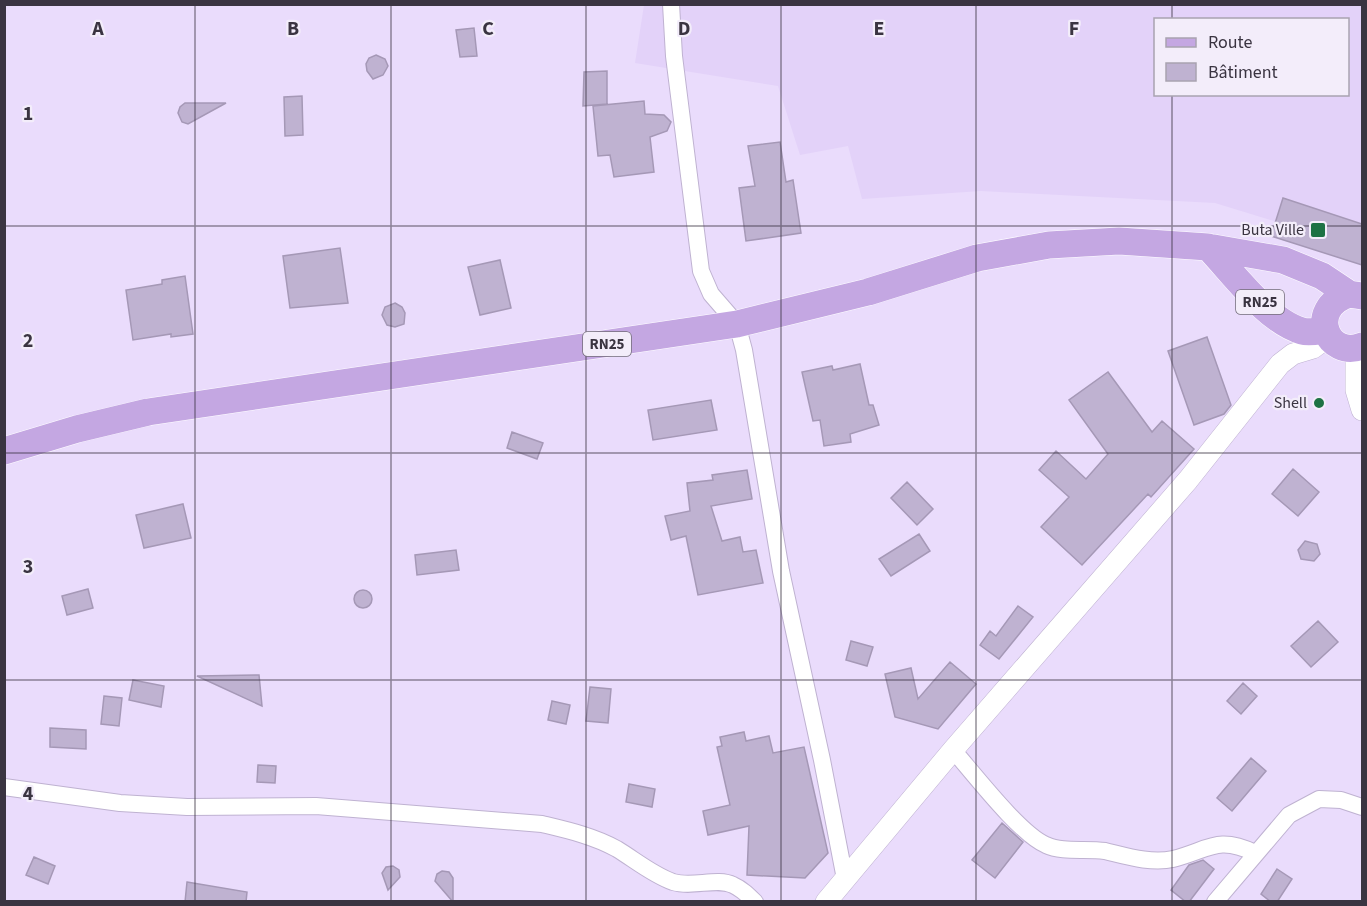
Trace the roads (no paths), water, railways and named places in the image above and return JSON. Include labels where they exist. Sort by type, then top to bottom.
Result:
[{"type":"main road","name":"RN25","points":[[4,451],[77,429],[148,412],[737,324],[868,292],[977,258],[1049,245],[1119,241],[1208,247],[1283,260],[1322,276],[1356,295]]},
{"type":"main road","name":"RN25","points":[[1208,247],[1269,313],[1285,324],[1305,332],[1327,333]]},
{"type":"main road","points":[[1356,295],[1338,298],[1329,306],[1324,318],[1327,333],[1336,344],[1346,348],[1359,347]]},
{"type":"street","points":[[671,4],[675,68],[700,271],[711,294],[737,324],[750,378],[781,571],[845,879]]},
{"type":"street","points":[[826,902],[953,750],[1188,480],[1280,364],[1293,354],[1313,348],[1327,333]]},
{"type":"street","points":[[1359,347],[1356,390],[1362,410]]},
{"type":"street","points":[[953,750],[1030,835],[1046,846],[1099,850],[1158,861],[1218,844],[1237,844],[1255,853]]},
{"type":"street","points":[[4,787],[120,803],[187,807],[316,806],[542,824],[571,830],[615,848],[666,880],[680,884],[721,882],[732,884],[755,902]]},
{"type":"street","points":[[1215,902],[1289,815],[1318,799],[1341,800],[1362,807]]},
{"type":"place","name":"Buta Ville","points":[[1318,230]]},
{"type":"place","name":"Shell","points":[[1319,403]]}]
